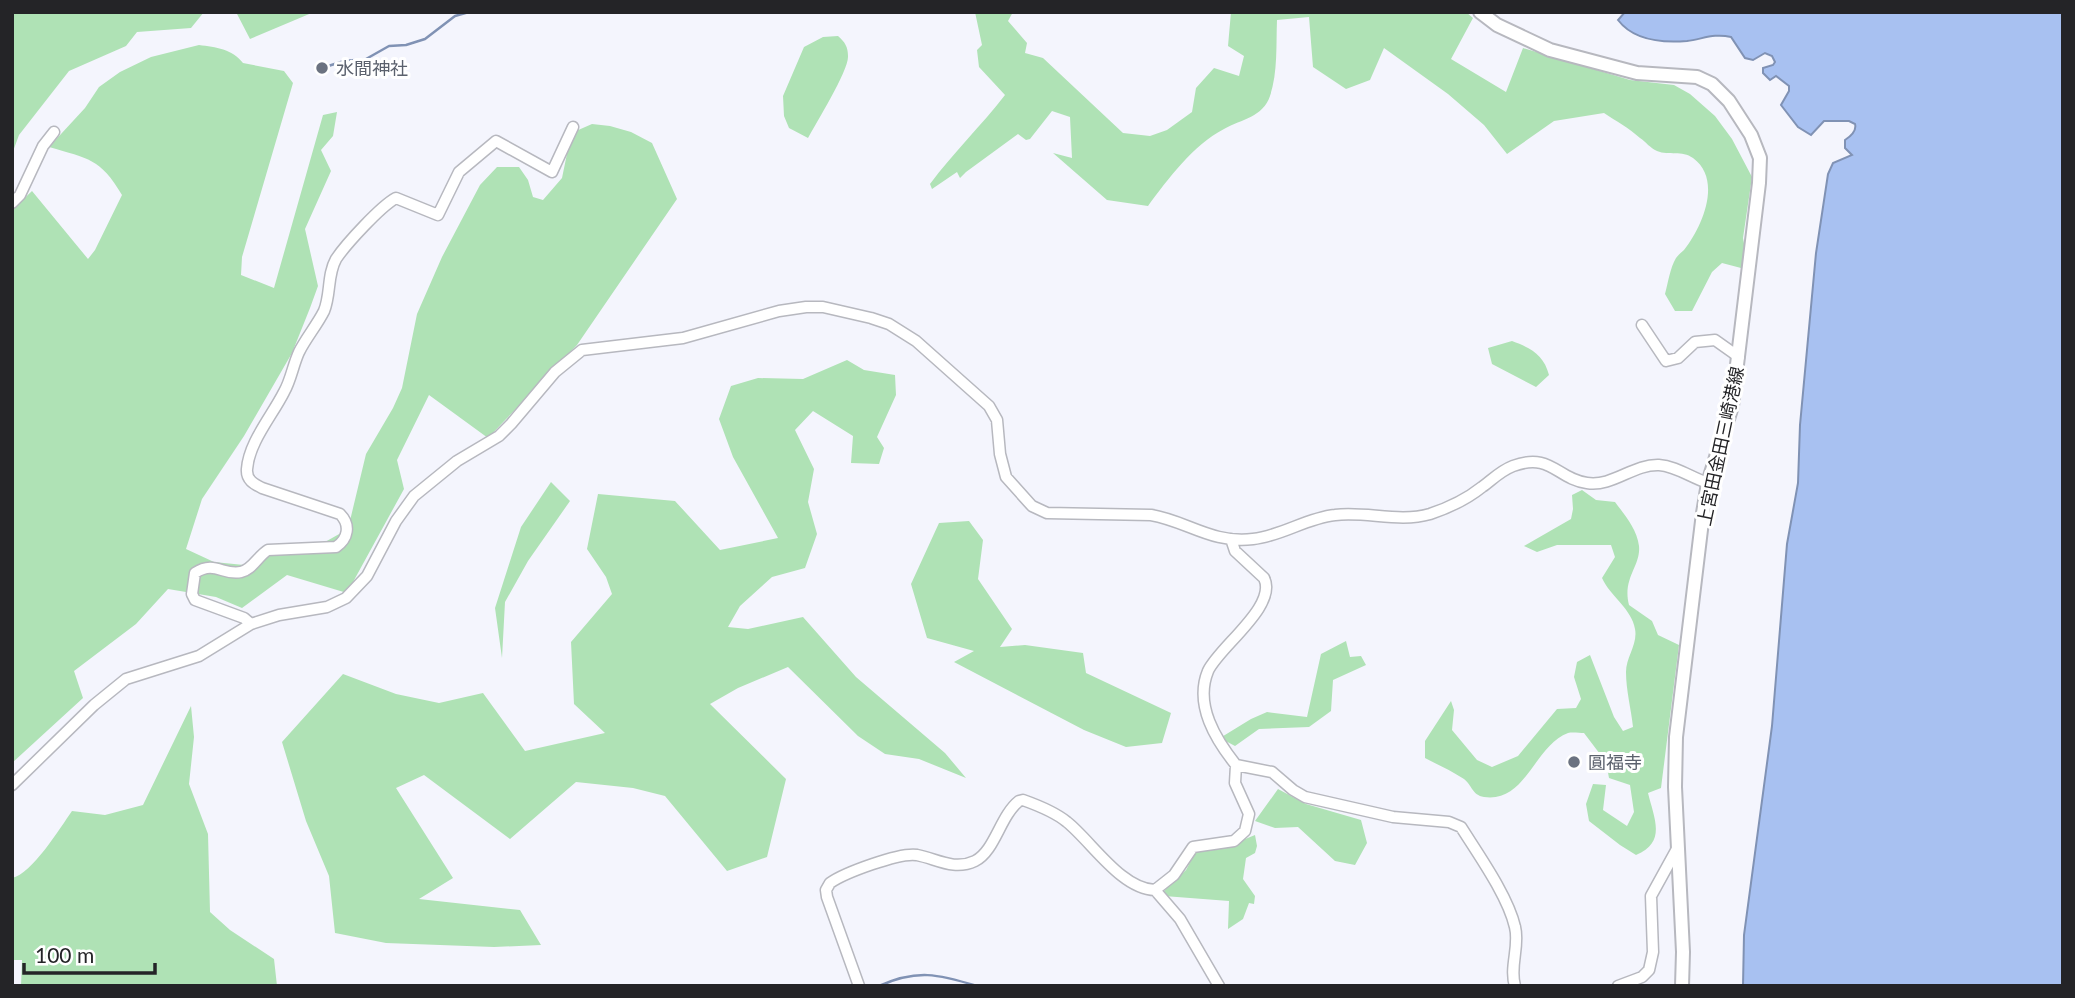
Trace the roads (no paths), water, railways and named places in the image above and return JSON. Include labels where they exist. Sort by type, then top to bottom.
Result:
[{"type":"main road","name":"上宮田金田三崎港線","points":[[1480,12],[1497,25],[1550,50],[1637,73],[1697,77],[1712,84],[1729,101],[1756,145],[1760,170],[1739,357],[1727,429],[1708,483],[1703,513],[1676,737],[1682,986]]},
{"type":"street","points":[[251,624],[244,618],[195,600],[192,594],[195,573],[211,567],[236,573],[244,572],[268,550],[329,548],[340,545],[347,533],[345,520],[340,514],[262,488],[247,477],[249,457],[286,390],[300,350],[325,309],[330,274],[338,256],[383,207],[396,198],[438,215],[459,172],[496,141],[552,172],[573,127]]},
{"type":"street","points":[[12,202],[20,195],[43,146],[54,132]]},
{"type":"street","points":[[12,785],[94,705],[126,679],[199,656],[251,624],[279,615],[327,607],[346,598],[367,576],[396,521],[414,496],[457,461],[499,436],[555,372],[582,350],[683,338],[792,308],[823,307],[889,324],[916,341],[995,414],[998,420],[999,454],[1006,477],[1032,506],[1047,513],[1151,515],[1167,518],[1200,533],[1231,539],[1252,539],[1271,536],[1336,514],[1404,517],[1429,514],[1467,498],[1499,473],[1528,463],[1550,465],[1586,483],[1612,480],[1631,471],[1657,465],[1671,467],[1708,483]]},
{"type":"street","points":[[1642,325],[1666,361],[1678,358],[1695,342],[1714,340],[1739,357]]},
{"type":"street","points":[[1155,890],[1174,875],[1193,847],[1234,841],[1245,831],[1249,814],[1235,783],[1236,765],[1212,731],[1205,699],[1205,681],[1212,664],[1261,604],[1267,583],[1235,551],[1231,539]]},
{"type":"street","points":[[1236,765],[1272,772],[1293,790],[1317,801],[1393,817],[1448,822],[1461,827],[1505,902],[1516,929],[1513,971],[1515,986]]},
{"type":"street","points":[[859,986],[827,897],[826,890],[830,883],[900,855],[917,855],[949,865],[975,861],[986,851],[1006,813],[1019,801],[1028,802],[1066,821],[1113,869],[1142,887],[1155,890],[1180,919],[1219,986]]},
{"type":"street","points":[[1618,986],[1642,977],[1649,970],[1653,952],[1651,896],[1678,847]]},
{"type":"water","points":[[1625,12],[2063,12],[2063,986],[1743,986],[1744,935],[1772,726],[1787,544],[1798,483],[1800,425],[1816,253],[1828,174],[1833,163],[1852,155],[1845,148],[1845,140],[1853,133],[1855,124],[1849,121],[1824,121],[1811,135],[1798,127],[1781,105],[1789,86],[1776,76],[1770,80],[1763,73],[1763,68],[1775,62],[1772,56],[1765,53],[1753,60],[1745,58],[1731,37],[1725,36],[1678,42],[1650,39],[1632,32],[1618,20]]},
{"type":"waterway","points":[[322,68],[344,61],[366,59],[389,46],[406,45],[425,39],[455,16],[469,12]]},
{"type":"waterway","points":[[879,986],[916,975],[939,976],[977,986]]},
{"type":"place","name":"水間神社","points":[[322,68]]},
{"type":"place","name":"圓福寺","points":[[1574,762]]}]
